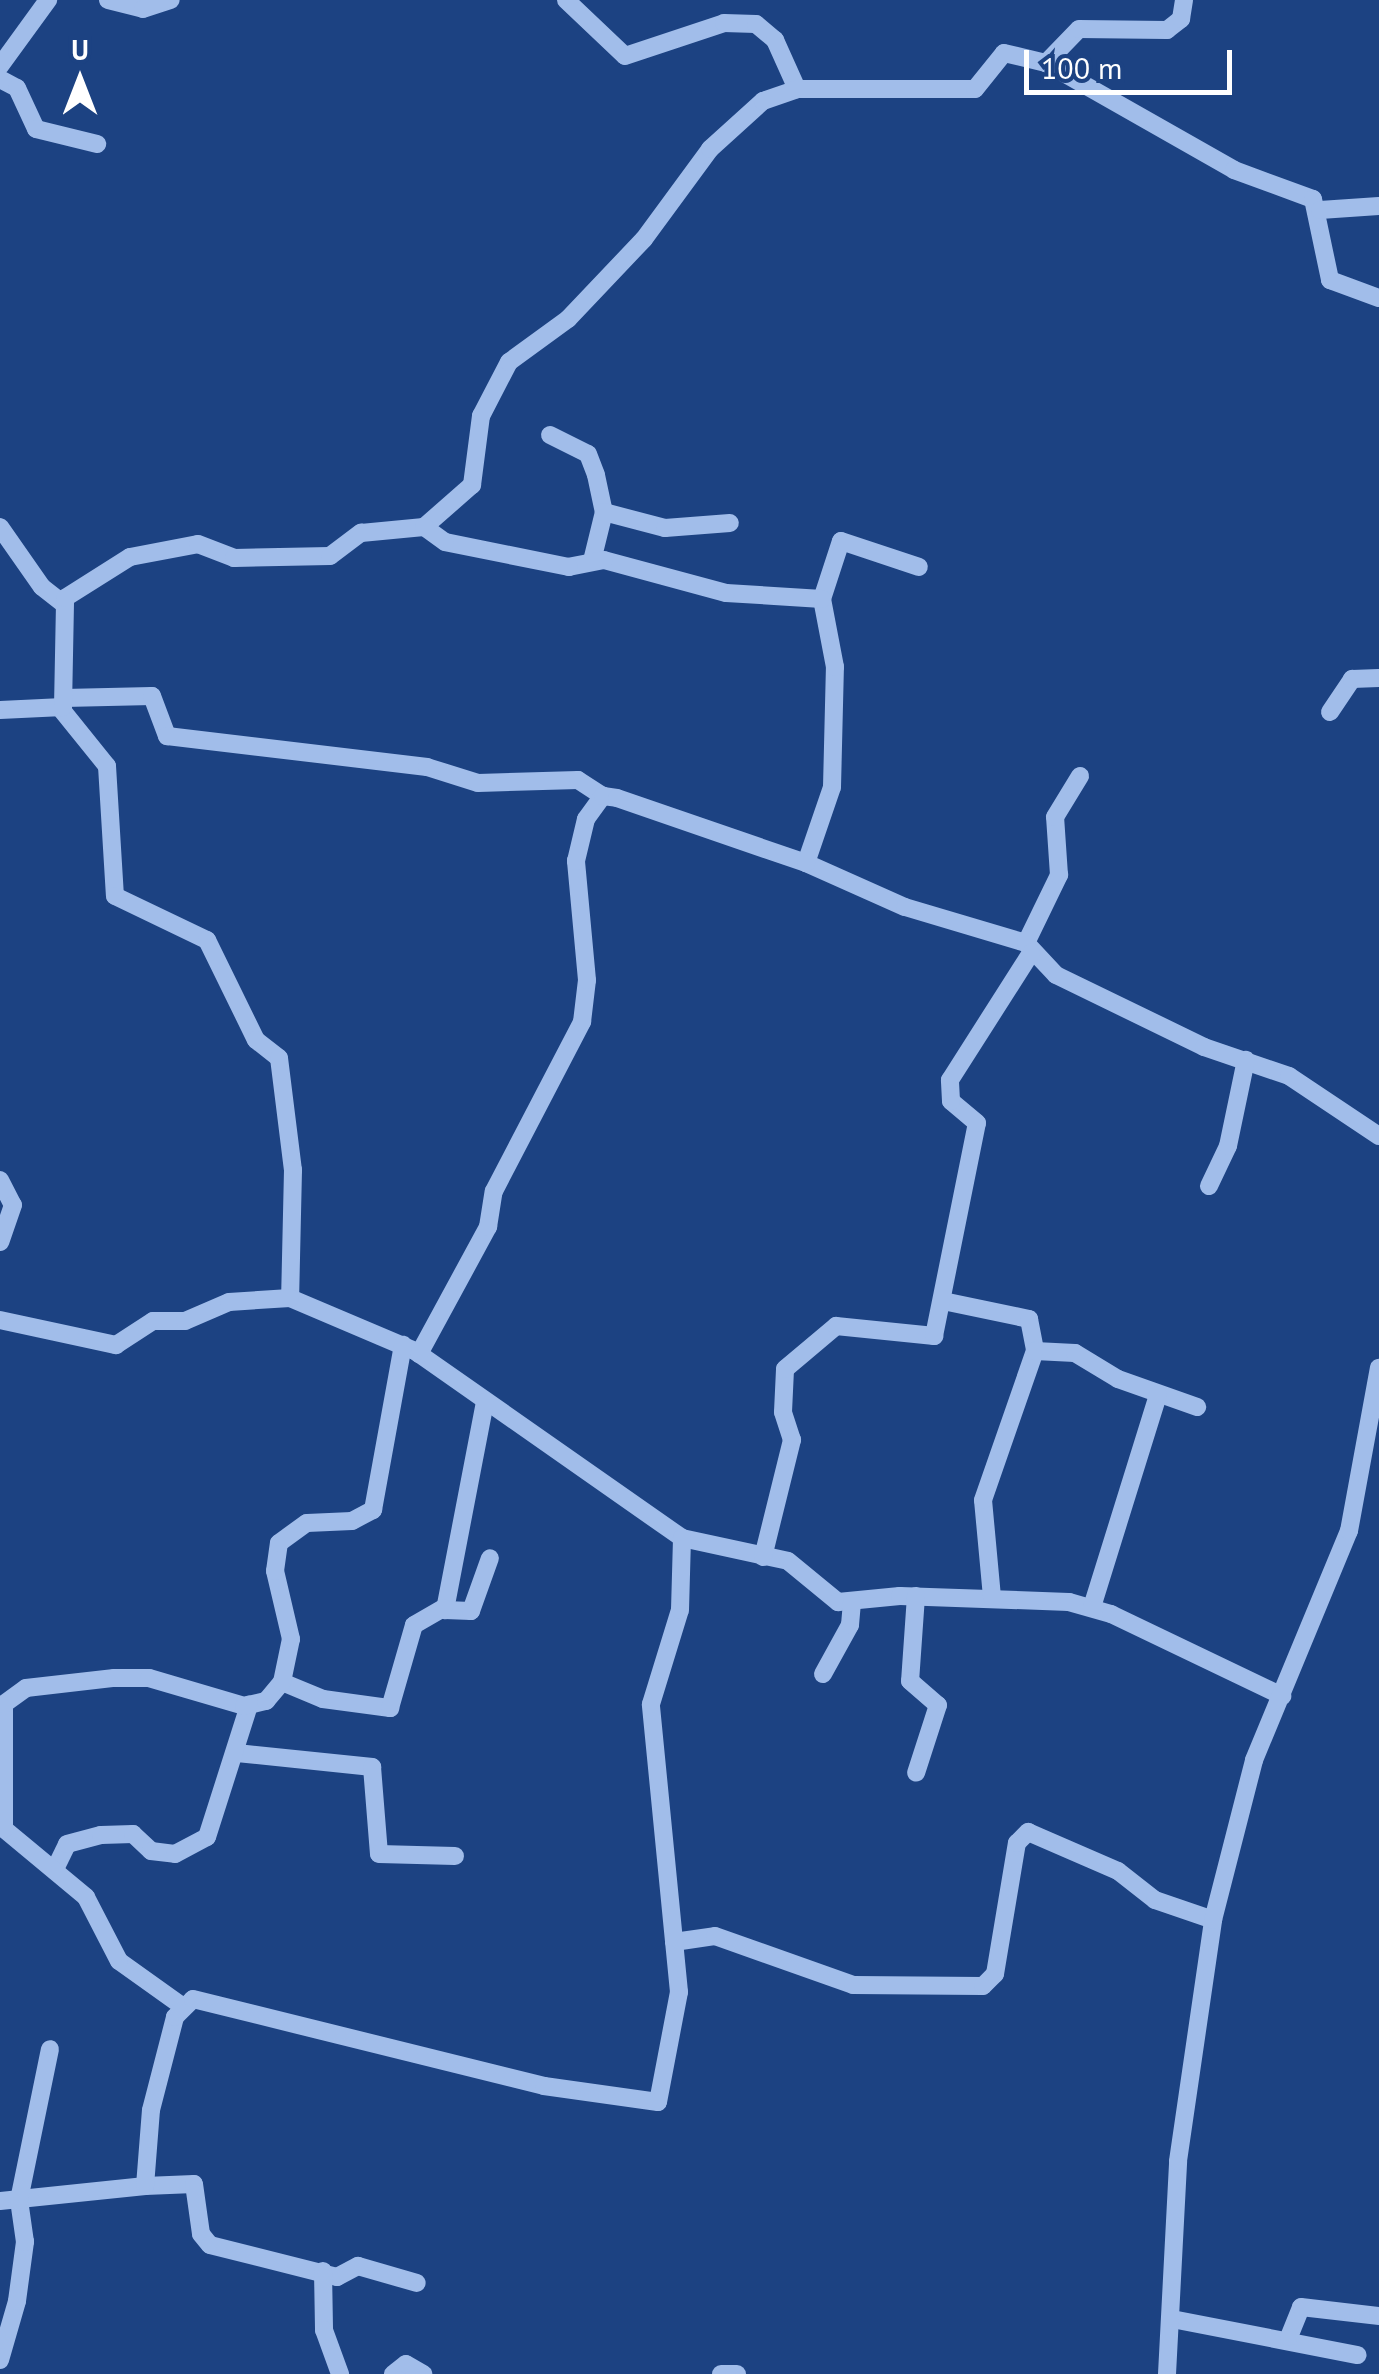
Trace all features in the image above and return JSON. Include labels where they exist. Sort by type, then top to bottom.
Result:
[{"type":"street","points":[[0,66],[48,0]]},
{"type":"street","points":[[108,0],[143,9],[171,0]]},
{"type":"street","points":[[566,0],[625,56],[724,23],[756,24],[775,40],[797,89]]},
{"type":"street","points":[[1046,63],[1079,29],[1175,27],[1184,0]]},
{"type":"street","points":[[290,1298],[293,1170],[278,1058],[256,1040],[207,940],[115,896],[107,766],[62,703],[64,604],[69,592],[130,557],[198,544],[234,558],[330,556],[361,533],[424,528],[472,486],[481,416],[509,362],[568,318],[644,239],[733,124],[797,89],[975,89],[1004,53],[1046,63],[1234,170],[1313,199],[1320,210],[1330,280],[1379,298]]},
{"type":"street","points":[[0,79],[17,88],[36,129],[97,144]]},
{"type":"street","points":[[1320,210],[1379,206]]},
{"type":"street","points":[[550,435],[588,454],[604,512],[592,561]]},
{"type":"street","points":[[604,512],[665,528],[730,523]]},
{"type":"street","points":[[0,527],[64,604]]},
{"type":"street","points":[[424,528],[445,542],[569,568],[592,561],[726,593],[822,599]]},
{"type":"street","points":[[806,863],[832,787],[835,654],[822,599],[841,541],[920,567]]},
{"type":"street","points":[[1330,712],[1352,679],[1379,678]]},
{"type":"street","points":[[0,710],[152,696],[162,736],[426,767],[478,783],[578,780],[603,796],[669,811],[806,863],[905,907],[1028,948],[1056,976],[1132,1014],[1290,1076],[1379,1136]]},
{"type":"street","points":[[763,1557],[792,1440],[783,1412],[785,1369],[836,1326],[928,1339],[943,1301],[977,1123],[950,1102],[950,1080],[1028,948],[1059,875],[1054,817],[1080,776]]},
{"type":"street","points":[[182,2006],[119,1962],[86,1898],[56,1867],[4,1829],[2,1720],[11,1692],[149,1678],[249,1705],[266,1701],[282,1682],[291,1638],[275,1571],[279,1543],[307,1523],[352,1521],[373,1510],[411,1350],[488,1227],[494,1191],[582,1022],[587,980],[576,860],[578,837],[603,796]]},
{"type":"street","points":[[1208,1186],[1228,1146],[1246,1060]]},
{"type":"street","points":[[0,1180],[13,1205],[0,1242]]},
{"type":"street","points":[[0,1320],[116,1345],[152,1320],[185,1321],[229,1302],[290,1298],[411,1350],[682,1538],[800,1568],[822,1592],[852,1603],[916,1596],[992,1596],[1092,1607],[1282,1696]]},
{"type":"street","points":[[943,1301],[1029,1318],[1034,1352],[982,1500],[992,1596]]},
{"type":"street","points":[[1034,1352],[1075,1352],[1158,1396],[1197,1407]]},
{"type":"street","points":[[1167,2374],[1178,2161],[1213,1920],[1254,1760],[1349,1531],[1379,1368]]},
{"type":"street","points":[[1092,1607],[1158,1396]]},
{"type":"street","points":[[444,1608],[485,1402]]},
{"type":"street","points":[[182,2006],[207,1998],[336,2039],[645,2106],[663,2094],[678,2010],[651,1704],[680,1610],[682,1538]]},
{"type":"street","points":[[282,1682],[323,1699],[390,1708],[414,1625],[444,1608],[471,1611],[490,1558]]},
{"type":"street","points":[[916,1596],[910,1682],[938,1705],[916,1774]]},
{"type":"street","points":[[824,1674],[850,1625],[852,1603]]},
{"type":"street","points":[[56,1867],[66,1844],[114,1832],[133,1834],[159,1853],[193,1848],[207,1838],[237,1753],[249,1705]]},
{"type":"street","points":[[237,1753],[372,1767],[379,1854],[455,1856]]},
{"type":"street","points":[[674,1942],[715,1936],[854,1985],[983,1986],[995,1974],[1018,1837],[1028,1832],[1118,1871],[1155,1900],[1213,1920]]},
{"type":"street","points":[[145,2186],[151,2110],[182,2006]]},
{"type":"street","points":[[0,2360],[20,2284],[9,2201],[50,2049]]},
{"type":"street","points":[[9,2201],[194,2184],[200,2234],[210,2245],[337,2277],[371,2268],[416,2282]]},
{"type":"street","points":[[322,2271],[324,2330],[340,2374]]},
{"type":"street","points":[[0,2284],[20,2284]]},
{"type":"street","points":[[1289,2337],[1301,2306],[1379,2316]]},
{"type":"street","points":[[1172,2319],[1289,2337],[1358,2356]]},
{"type":"street","points":[[393,2374],[406,2364],[423,2374]]},
{"type":"street","points":[[721,2374],[736,2374]]}]
